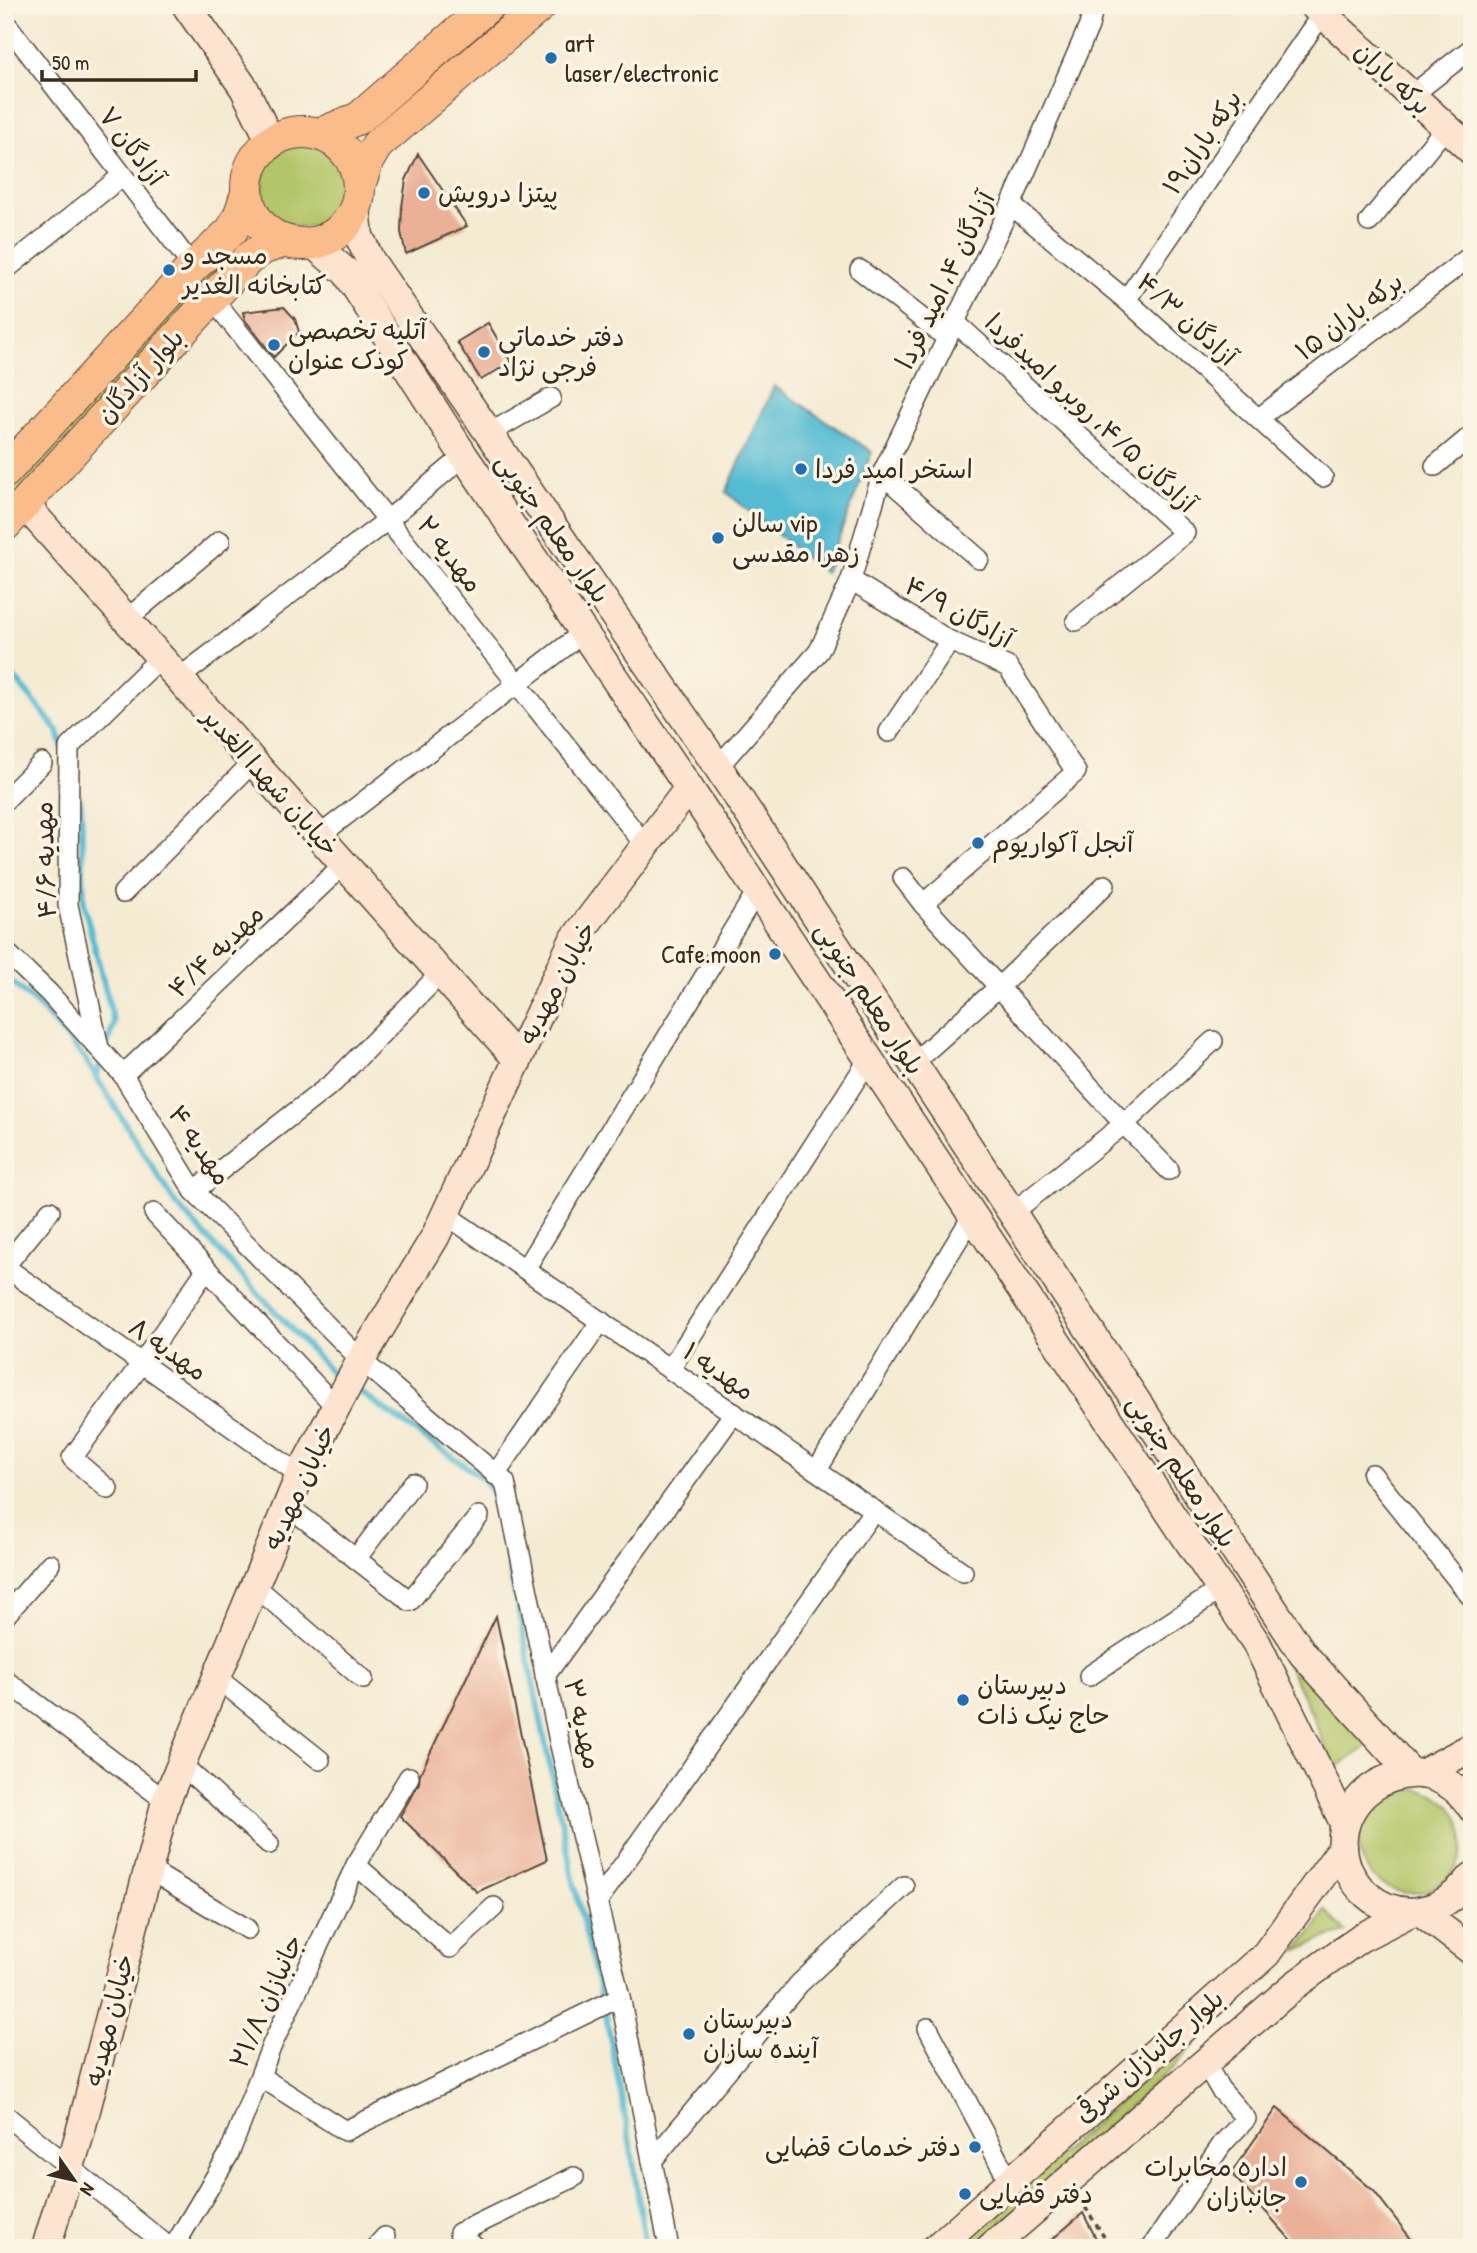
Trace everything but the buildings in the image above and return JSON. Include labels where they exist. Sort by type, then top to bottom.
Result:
[{"type":"main road","points":[[186,5],[244,88],[271,142]]},
{"type":"main road","points":[[320,134],[359,118],[489,5]]},
{"type":"main road","points":[[357,196],[357,173],[350,157],[338,144],[320,134],[305,131],[288,134],[271,142],[258,154],[247,178],[247,193],[255,219],[267,232],[298,242],[334,235],[347,223],[357,196],[367,162],[377,145],[541,5]]},
{"type":"main road","name":"برکه باران","points":[[1317,9],[1472,151]]},
{"type":"main road","name":"بلوار آزادگان","points":[[5,472],[193,267],[232,230],[247,193]]},
{"type":"main road","name":"بلوار معلم جنوبی","points":[[357,196],[359,236],[370,260],[718,767],[1303,1654],[1417,1774]]},
{"type":"main road","name":"بلوار معلم جنوبی","points":[[298,242],[346,272],[464,456],[689,788],[1257,1644],[1344,1836],[1346,1864],[1353,1880],[1364,1893],[1378,1903],[1394,1910],[1416,1912]]},
{"type":"main road","name":"بلوار آزادگان","points":[[15,515],[248,259],[264,248],[298,242]]},
{"type":"main road","name":"خیابان شهدا الغدیر","points":[[15,515],[127,619],[518,1060]]},
{"type":"main road","points":[[542,571],[569,551]]},
{"type":"main road","name":"خیابان مهدیه","points":[[46,2248],[70,2169],[166,1801],[300,1475],[361,1360],[435,1237],[573,941],[689,788]]},
{"type":"main road","name":"بلوار جانبازان شرقی","points":[[936,2248],[1266,1954],[1344,1836],[1354,1805],[1370,1788],[1389,1777],[1417,1774],[1472,1747]]},
{"type":"main road","points":[[1417,1774],[1439,1779],[1454,1787],[1472,1808]]},
{"type":"main road","name":"بلوار جانبازان شرقی","points":[[990,2248],[1295,1986],[1360,1938],[1416,1912],[1441,1905],[1459,1894],[1472,1877]]},
{"type":"main road","points":[[1416,1912],[1472,1951]]},
{"type":"main road","points":[[1266,1954],[1295,1986]]},
{"type":"street","name":"آزادگان ۴، امید فردا","points":[[718,767],[820,651],[851,580],[882,474],[1012,205],[1089,26],[1094,5]]},
{"type":"street","name":"برکه باران۱۹","points":[[1126,300],[1317,9]]},
{"type":"street","name":"آزادگان ۷","points":[[5,22],[193,267]]},
{"type":"street","points":[[1412,95],[1472,48]]},
{"type":"street","points":[[1369,222],[1446,127]]},
{"type":"street","points":[[5,270],[122,176]]},
{"type":"street","name":"آزادگان ۴/۳","points":[[1012,205],[1126,300],[1323,477]]},
{"type":"street","name":"برکه باران ۱۵","points":[[1259,418],[1472,255]]},
{"type":"street","points":[[860,270],[951,330]]},
{"type":"street","name":"مهدیه ۲","points":[[211,297],[645,845]]},
{"type":"street","name":"آزادگان ۴/۵، روبرو امیدفردا","points":[[951,330],[1185,533],[1076,621]]},
{"type":"street","points":[[488,434],[551,398]]},
{"type":"street","points":[[1436,466],[1472,435]]},
{"type":"street","points":[[179,678],[389,519],[464,456]]},
{"type":"street","points":[[882,474],[979,559]]},
{"type":"street","points":[[127,619],[220,541]]},
{"type":"street","name":"آزادگان ۴/۹","points":[[851,580],[950,641],[1008,667],[1076,772],[923,904]]},
{"type":"street","points":[[319,836],[584,632]]},
{"type":"street","points":[[889,732],[950,641]]},
{"type":"street","name":"مهدیه ۴/۶","points":[[100,1052],[68,905],[69,747],[161,657]]},
{"type":"street","points":[[123,893],[253,762]]},
{"type":"street","points":[[5,800],[42,763]]},
{"type":"street","name":"مهدیه ۴/۴","points":[[123,1075],[344,864]]},
{"type":"street","points":[[903,878],[923,904],[1169,1170]]},
{"type":"street","points":[[913,1063],[1000,986],[1105,885]]},
{"type":"street","points":[[525,1269],[757,891]]},
{"type":"street","name":"مهدیه ۴","points":[[5,951],[49,993],[123,1075],[194,1191],[361,1360]]},
{"type":"street","points":[[194,1191],[334,1082],[441,973]]},
{"type":"street","points":[[1012,1213],[1124,1124],[1213,1041]]},
{"type":"street","points":[[670,1369],[869,1059]]},
{"type":"street","points":[[5,1266],[50,1211]]},
{"type":"street","points":[[154,1213],[337,1408]]},
{"type":"street","name":"مهدیه ۱","points":[[445,1214],[963,1572]]},
{"type":"street","points":[[817,1470],[972,1215]]},
{"type":"street","name":"مهدیه ۸","points":[[5,1266],[300,1475]]},
{"type":"street","points":[[108,1489],[72,1458],[206,1270]]},
{"type":"street","points":[[495,1475],[601,1321]]},
{"type":"street","name":"مهدیه ۳","points":[[361,1360],[505,1482],[545,1676],[620,1997],[669,2248]]},
{"type":"street","points":[[545,1676],[734,1413]]},
{"type":"street","points":[[1372,1474],[1472,1598]]},
{"type":"street","points":[[356,1559],[413,1483]]},
{"type":"street","points":[[288,1506],[410,1601],[479,1516]]},
{"type":"street","points":[[597,1902],[874,1510]]},
{"type":"street","points":[[5,1616],[50,1564]]},
{"type":"street","points":[[255,1586],[363,1679]]},
{"type":"street","points":[[1089,1676],[1221,1589]]},
{"type":"street","points":[[217,1678],[320,1760]]},
{"type":"street","points":[[5,1679],[166,1801]]},
{"type":"street","points":[[181,1764],[269,1844]]},
{"type":"street","name":"جانبازان ۲۱/۸","points":[[171,2248],[229,2154],[272,2045],[356,1865],[409,1777]]},
{"type":"street","points":[[356,1865],[450,1948],[494,1907]]},
{"type":"street","points":[[148,1869],[247,1929]]},
{"type":"street","points":[[652,2161],[799,1983],[904,1886]]},
{"type":"street","points":[[261,2077],[345,2131],[620,1997]]},
{"type":"street","points":[[928,2028],[1009,2181]]},
{"type":"street","points":[[1152,2248],[1223,2143],[1246,2119],[1220,2089],[1205,2063]]},
{"type":"street","points":[[5,2115],[70,2169],[149,2241],[171,2248]]},
{"type":"street","points":[[475,2248],[459,2233],[574,2177]]},
{"type":"path","points":[[1069,2182],[1111,2248]]},
{"type":"green space","points":[[295,145],[311,145],[326,152],[337,163],[344,178],[341,202],[332,215],[311,227],[295,227],[280,220],[269,209],[262,194],[262,178],[269,163],[280,152]]},
{"type":"green space","points":[[236,241],[244,251],[5,517],[5,493]]},
{"type":"green space","points":[[1284,1657],[1343,1721],[1370,1745],[1334,1769],[1310,1710]]},
{"type":"green space","points":[[1411,1789],[1431,1793],[1448,1804],[1459,1821],[1463,1841],[1459,1861],[1448,1878],[1431,1889],[1411,1893],[1391,1889],[1374,1878],[1363,1861],[1359,1841],[1363,1821],[1374,1804],[1391,1793]]},
{"type":"green space","points":[[1325,1910],[1346,1932],[1327,1937],[1294,1952],[1313,1931]]},
{"type":"green space","points":[[1249,1986],[1175,2066],[974,2248],[955,2248]]},
{"type":"water","name":"استخر امید فردا","points":[[774,386],[872,452],[825,573],[726,492]]},
{"type":"waterway","points":[[5,666],[58,731],[63,750]]},
{"type":"waterway","points":[[76,790],[81,804],[84,905],[114,1023],[96,1078]]},
{"type":"waterway","points":[[5,976],[43,1010],[85,1059],[175,1203],[331,1372],[343,1380]]},
{"type":"waterway","points":[[355,1389],[484,1479],[495,1496],[575,1888],[606,2016],[631,2148],[646,2248]]},
{"type":"place","name":"art laser/electronic","points":[[551,58]]},
{"type":"place","name":"پیتزا درویش","points":[[424,193]]},
{"type":"place","name":"مسجد و کتابخانه الغدیر","points":[[169,270]]},
{"type":"place","name":"آتلیه تخصصی کودک عنوان","points":[[274,345]]},
{"type":"place","name":"دفتر خدماتی فرجی نژاد","points":[[484,352]]},
{"type":"place","name":"استخر امید فردا","points":[[801,469]]},
{"type":"place","name":"سالن vip زهرا مقدسی","points":[[718,538]]},
{"type":"place","name":"آنجل آکواریوم","points":[[978,843]]},
{"type":"place","name":"Cafe.moon","points":[[775,954]]},
{"type":"place","name":"دبیرستان حاج نیک ذات","points":[[963,1700]]},
{"type":"place","name":"دبیرستان آینده سازان","points":[[689,2034]]},
{"type":"place","name":"دفتر خدمات قضایی","points":[[975,2147]]},
{"type":"place","name":"اداره مخابرات جانبازان","points":[[1301,2182]]},
{"type":"place","name":"دفتر قضایی","points":[[965,2194]]}]
